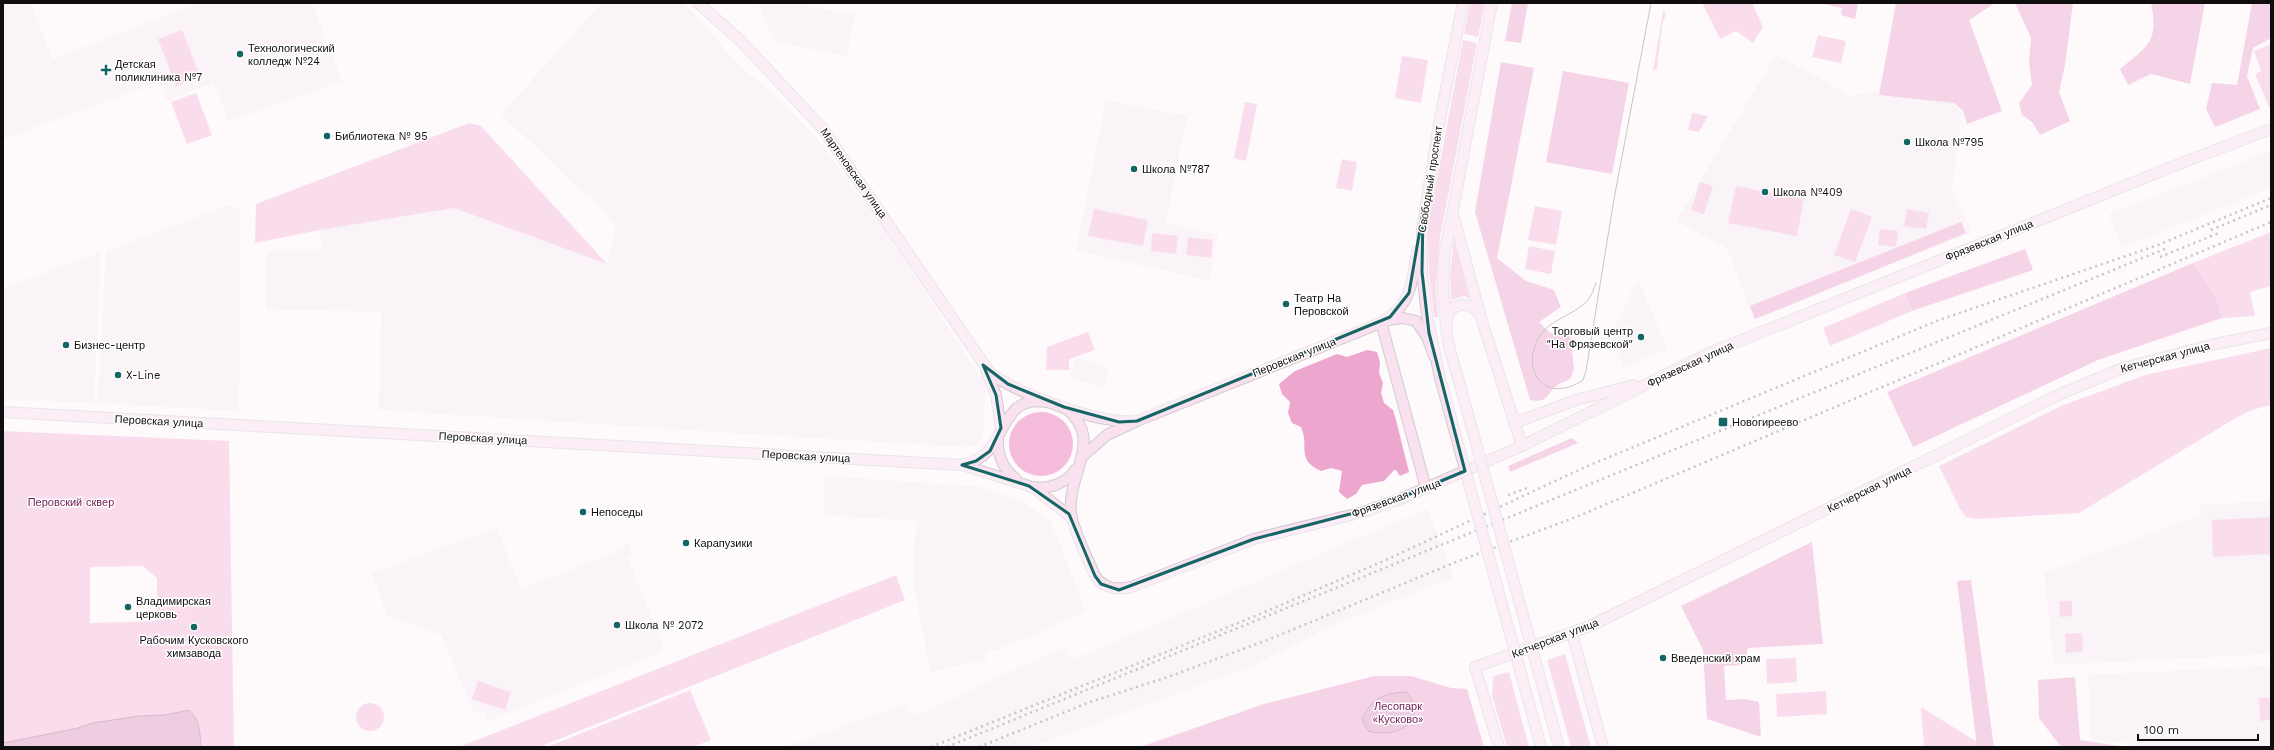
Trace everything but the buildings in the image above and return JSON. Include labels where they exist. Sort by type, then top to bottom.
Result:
[{"type":"main road","name":"Мартеновская улица","points":[[698,3],[740,42],[823,129],[983,365]]},
{"type":"main road","name":"Свободный проспект","points":[[1434,356],[1427,316],[1422,272],[1423,212],[1463,3]]},
{"type":"main road","points":[[1492,3],[1452,211],[1443,274],[1446,327],[1456,374],[1559,747]]},
{"type":"main road","name":"Фрязевская улица","points":[[1072,518],[1095,576],[1101,584],[1108,588],[1119,590],[1131,587],[1254,539],[1363,512],[1426,488],[1522,446],[1650,382],[1721,349],[2191,159],[2271,129]]},
{"type":"main road","points":[[1452,211],[1482,321],[1522,446]]},
{"type":"main road","points":[[1423,212],[1409,293],[1396,312],[1381,322],[1426,488]]},
{"type":"main road","points":[[1446,327],[1449,313],[1458,305],[1470,306],[1479,314],[1482,321]]},
{"type":"main road","name":"Перовская улица","points":[[1082,460],[1107,435],[1137,421],[1381,322],[1402,318],[1416,321],[1426,337],[1434,356]]},
{"type":"main road","name":"Кетчерская улица","points":[[1499,747],[1475,667],[1572,634],[2056,396],[2120,369],[2208,345],[2271,333]]},
{"type":"main road","points":[[1434,356],[1541,747]]},
{"type":"main road","points":[[983,365],[1002,381],[1064,407],[1119,422],[1137,421]]},
{"type":"main road","points":[[983,365],[996,395],[999,433],[998,447],[1003,465],[1019,482]]},
{"type":"main road","points":[[1514,423],[1576,400],[1650,382]]},
{"type":"main road","points":[[962,465],[983,457],[1010,414],[1024,404],[1042,401],[1054,403]]},
{"type":"main road","points":[[1064,407],[1074,416],[1084,437],[1082,460],[1076,472],[1071,496],[1072,518]]},
{"type":"main road","name":"Перовская улица","points":[[3,412],[962,465]]},
{"type":"main road","points":[[1029,486],[1048,487],[1059,484],[1074,473],[1082,460]]},
{"type":"main road","points":[[962,465],[1029,486],[1038,491],[1072,518]]},
{"type":"main road","points":[[1572,634],[1603,747]]},
{"type":"highlighted area","points":[[1423,212],[1422,272],[1429,333],[1465,471],[1381,506],[1254,539],[1119,590],[1101,584],[1095,576],[1069,514],[1029,486],[962,465],[976,461],[990,451],[1001,428],[996,395],[983,365],[1008,384],[1064,407],[1119,422],[1137,421],[1390,317],[1409,293]]},
{"type":"shaded area","points":[[3,3],[30,3],[53,59],[199,3],[312,3],[342,81],[229,121],[213,83],[167,100],[159,82],[3,139]]},
{"type":"shaded area","points":[[601,3],[681,3],[694,13],[735,61],[785,105],[817,138],[885,230],[986,386],[983,435],[978,444],[967,447],[379,410],[381,312],[266,309],[267,251],[322,251],[320,230],[454,208],[607,264],[615,227],[731,362],[591,197],[610,178],[589,198],[501,114]]},
{"type":"shaded area","points":[[758,3],[793,3],[855,15],[847,56],[774,42]]},
{"type":"shaded area","points":[[1512,3],[1528,3],[1521,43],[1505,41]]},
{"type":"shaded area","points":[[1820,3],[1858,3],[1855,19],[1841,15],[1842,8]]},
{"type":"shaded area","points":[[1896,3],[1995,3],[1969,20],[2002,111],[1967,124],[1963,111],[1954,103],[1879,95]]},
{"type":"shaded area","points":[[2015,3],[2073,3],[2065,65],[2059,92],[2070,121],[2040,135],[2032,122],[2022,115],[2019,103],[2032,85],[2029,62],[2031,38]]},
{"type":"shaded area","points":[[2151,3],[2205,3],[2190,84],[2151,74],[2128,85],[2120,69],[2138,54],[2149,42],[2153,27]]},
{"type":"shaded area","points":[[2252,3],[2271,3],[2271,38],[2253,48],[2247,76],[2260,109],[2215,127],[2206,109],[2212,83],[2237,85]]},
{"type":"shaded area","points":[[1776,55],[1852,96],[1889,89],[1948,98],[1962,113],[1952,188],[1972,232],[1754,320],[1727,248],[1676,221]]},
{"type":"shaded area","points":[[1501,62],[1534,68],[1497,258],[1526,281],[1554,290],[1561,307],[1539,322],[1550,333],[1570,334],[1574,368],[1571,378],[1555,387],[1545,399],[1536,401],[1530,400],[1475,212]]},
{"type":"shaded area","points":[[1563,71],[1629,83],[1612,174],[1546,162]]},
{"type":"shaded area","name":"Школа №787","points":[[1106,100],[1187,116],[1166,222],[1218,235],[1209,281],[1076,250]]},
{"type":"shaded area","points":[[2271,151],[2271,188],[2122,248],[2109,214]]},
{"type":"shaded area","points":[[230,205],[240,210],[240,372],[238,411],[98,403],[106,251]]},
{"type":"shaded area","points":[[1961,222],[1966,233],[1755,319],[1750,306]]},
{"type":"shaded area","points":[[2025,249],[2033,270],[1912,311],[1905,293]]},
{"type":"shaded area","points":[[101,252],[94,403],[3,399],[3,288]]},
{"type":"shaded area","points":[[2193,263],[2216,297],[2222,318],[2098,360],[1913,447],[1887,392]]},
{"type":"shaded area","points":[[1638,278],[1667,349],[1624,367],[1613,342],[1613,331]]},
{"type":"shaded area","points":[[1367,350],[1377,352],[1380,362],[1379,373],[1383,383],[1381,393],[1384,403],[1393,410],[1409,472],[1400,476],[1396,470],[1394,470],[1384,481],[1362,485],[1356,494],[1347,499],[1339,492],[1342,471],[1331,468],[1321,471],[1308,462],[1301,427],[1292,423],[1288,413],[1290,402],[1282,394],[1279,384],[1295,371],[1337,354],[1347,357]]},
{"type":"shaded area","points":[[1077,358],[1110,368],[1103,388],[1070,378]]},
{"type":"shaded area","points":[[1572,438],[1578,443],[1510,472],[1508,466]]},
{"type":"shaded area","points":[[825,476],[983,487],[1021,501],[1051,521],[1086,612],[997,650],[990,649],[985,655],[986,660],[930,672],[913,579],[916,521],[823,515]]},
{"type":"shaded area","points":[[2271,501],[2271,654],[2054,665],[2044,573],[2200,515],[2200,505]]},
{"type":"shaded area","points":[[1427,509],[1454,577],[1323,630],[1252,666],[1054,739],[1027,747],[785,747],[906,704],[912,717],[1066,646],[1072,660]]},
{"type":"shaded area","points":[[497,528],[521,589],[625,548],[624,545],[629,543],[632,552],[628,559],[664,647],[662,652],[488,721],[484,711],[475,714],[441,635],[387,615],[372,573]]},
{"type":"shaded area","points":[[1812,542],[1823,644],[1748,648],[1744,665],[1724,666],[1726,700],[1745,699],[1759,702],[1761,737],[1707,719],[1703,650],[1681,606]]},
{"type":"shaded area","points":[[1971,580],[1994,747],[1977,747],[1957,581]]},
{"type":"shaded area","points":[[2271,666],[2271,747],[2133,747],[2133,744],[2091,739],[2088,675]]},
{"type":"shaded area","name":"Лесопарк «Кусково»","points":[[1374,676],[1411,676],[1451,688],[1467,689],[1484,747],[1140,747],[1264,704]],"holes":[[[1396,693],[1414,714],[1406,727],[1368,731],[1362,719],[1371,704]]]},
{"type":"shaded area","points":[[2075,677],[2080,740],[2125,747],[2061,747],[2039,718],[2038,680]]},
{"type":"shaded area","points":[[1407,692],[1413,703],[1414,712],[1412,720],[1407,726],[1399,730],[1389,732],[1379,733],[1368,731],[1362,719],[1374,701],[1385,695]]},
{"type":"shaded area","points":[[189,710],[197,722],[200,732],[201,747],[3,747],[3,743],[78,728],[93,723],[139,716],[165,715]]},
{"type":"green space","points":[[1470,3],[1485,3],[1478,37],[1464,34]]},
{"type":"green space","points":[[1702,3],[1752,3],[1763,27],[1753,43],[1736,31],[1720,39]]},
{"type":"green space","points":[[1663,11],[1666,14],[1662,25],[1657,68],[1653,72]]},
{"type":"green space","points":[[182,30],[200,76],[176,86],[158,39]]},
{"type":"green space","points":[[1818,35],[1846,41],[1841,63],[1812,57]]},
{"type":"green space","points":[[1463,40],[1477,43],[1440,238],[1436,288],[1438,317],[1434,317],[1429,271],[1428,227]]},
{"type":"green space","points":[[2271,44],[2271,106],[2269,107],[2255,74],[2261,71],[2254,51]]},
{"type":"green space","points":[[1402,56],[1428,60],[1421,103],[1395,98]]},
{"type":"green space","points":[[196,93],[212,135],[187,144],[171,102]]},
{"type":"green space","points":[[1245,102],[1257,104],[1246,161],[1234,158]]},
{"type":"green space","points":[[1692,113],[1708,116],[1699,132],[1688,130]]},
{"type":"green space","points":[[469,123],[481,126],[607,264],[454,208],[320,230],[255,243],[256,204]]},
{"type":"green space","points":[[1342,159],[1357,162],[1352,191],[1336,188]]},
{"type":"green space","points":[[1700,182],[1713,186],[1704,214],[1691,210]]},
{"type":"green space","points":[[1736,186],[1804,199],[1797,236],[1728,223]]},
{"type":"green space","points":[[1535,206],[1562,211],[1556,245],[1528,240]]},
{"type":"green space","points":[[1094,209],[1148,220],[1143,246],[1088,236]]},
{"type":"green space","points":[[1851,209],[1872,217],[1855,262],[1834,255]]},
{"type":"green space","points":[[1907,209],[1929,213],[1926,229],[1904,226]]},
{"type":"green space","points":[[1880,229],[1898,231],[1896,247],[1878,245]]},
{"type":"green space","points":[[2271,232],[2271,286],[2250,292],[2255,316],[2222,318],[2216,297],[2193,263]]},
{"type":"green space","points":[[1152,233],[1178,236],[1176,254],[1151,251]]},
{"type":"green space","points":[[1188,237],[1213,240],[1211,258],[1186,255]]},
{"type":"green space","points":[[1454,239],[1456,239],[1472,299],[1464,296],[1451,300],[1450,274]]},
{"type":"green space","points":[[1529,246],[1555,251],[1551,274],[1525,269]]},
{"type":"green space","points":[[1905,293],[1912,311],[1830,346],[1823,328]]},
{"type":"green space","points":[[1088,332],[1095,350],[1069,359],[1069,370],[1046,370],[1047,347]]},
{"type":"green space","points":[[2271,348],[2271,405],[2252,410],[2234,419],[2079,513],[1977,519],[1966,517],[1959,507],[1939,466],[2061,406],[2145,375]]},
{"type":"green space","points":[[1041,412],[1059,418],[1067,426],[1073,444],[1067,462],[1059,470],[1041,476],[1023,470],[1015,462],[1009,444],[1015,426],[1023,418]]},
{"type":"green space","name":"Перовский сквер","points":[[3,431],[229,441],[234,747],[3,747]],"holes":[[[142,566],[157,578],[157,621],[90,623],[90,567]]]},
{"type":"green space","points":[[2271,517],[2271,554],[2213,557],[2212,520]]},
{"type":"green space","points":[[896,575],[905,600],[539,747],[459,747]]},
{"type":"green space","points":[[2059,601],[2072,601],[2072,616],[2060,617]]},
{"type":"green space","points":[[2082,633],[2083,651],[2066,653],[2065,634]]},
{"type":"green space","points":[[1565,654],[1591,747],[1571,747],[1547,660]]},
{"type":"green space","points":[[1796,658],[1797,682],[1767,684],[1766,659]]},
{"type":"green space","points":[[1509,672],[1529,747],[1507,747],[1492,696],[1493,676]]},
{"type":"green space","points":[[478,681],[511,692],[505,710],[472,699]]},
{"type":"green space","points":[[690,690],[711,740],[693,747],[547,747]]},
{"type":"green space","points":[[1826,691],[1827,714],[1777,717],[1776,694]]},
{"type":"green space","points":[[2259,698],[2270,698],[2271,720],[2260,721]]},
{"type":"green space","points":[[370,703],[380,707],[384,717],[380,727],[370,731],[360,727],[356,717],[360,707]]},
{"type":"green space","points":[[1921,707],[1977,742],[1977,747],[1924,747]]},
{"type":"tram line","points":[[1596,283],[1588,300],[1576,310],[1548,327],[1542,332],[1538,339],[1533,352],[1535,374],[1541,382],[1549,387],[1559,389],[1570,387],[1583,380],[1586,371],[1614,199],[1651,3]]},
{"type":"railway","points":[[931,747],[1260,614],[1386,560],[1583,468],[1939,320],[2158,245],[2271,198]]},
{"type":"railway","points":[[2211,230],[2271,205]]},
{"type":"railway","points":[[979,747],[1090,702],[1168,677],[1270,639],[1456,562],[1576,517],[2271,222]]},
{"type":"railway","points":[[2160,257],[2221,232]]},
{"type":"railway","points":[[947,747],[2167,248]]},
{"type":"railway","points":[[1508,495],[1530,487]]},
{"type":"place","name":"Технологический колледж №24","points":[[240,54]]},
{"type":"place","name":"Детская поликлиника №7","points":[[106,70]]},
{"type":"place","name":"Библиотека № 95","points":[[327,136]]},
{"type":"place","name":"Школа №795","points":[[1907,142]]},
{"type":"place","name":"Школа №787","points":[[1134,169]]},
{"type":"place","name":"Школа №409","points":[[1765,192]]},
{"type":"place","name":"Театр На Перовской","points":[[1286,304]]},
{"type":"place","name":"Торговый центр \"На Фрязевской\"","points":[[1641,337]]},
{"type":"place","name":"Бизнес-центр","points":[[66,345]]},
{"type":"place","name":"X-Line","points":[[118,375]]},
{"type":"place","name":"Новогиреево","points":[[1723,422]]},
{"type":"place","name":"Непоседы","points":[[583,512]]},
{"type":"place","name":"Карапузики","points":[[686,543]]},
{"type":"place","name":"Владимирская церковь","points":[[128,607]]},
{"type":"place","name":"Школа № 2072","points":[[617,625]]},
{"type":"place","name":"Рабочим Кусковского химзавода","points":[[194,627]]},
{"type":"place","name":"Введенский храм","points":[[1663,658]]}]
